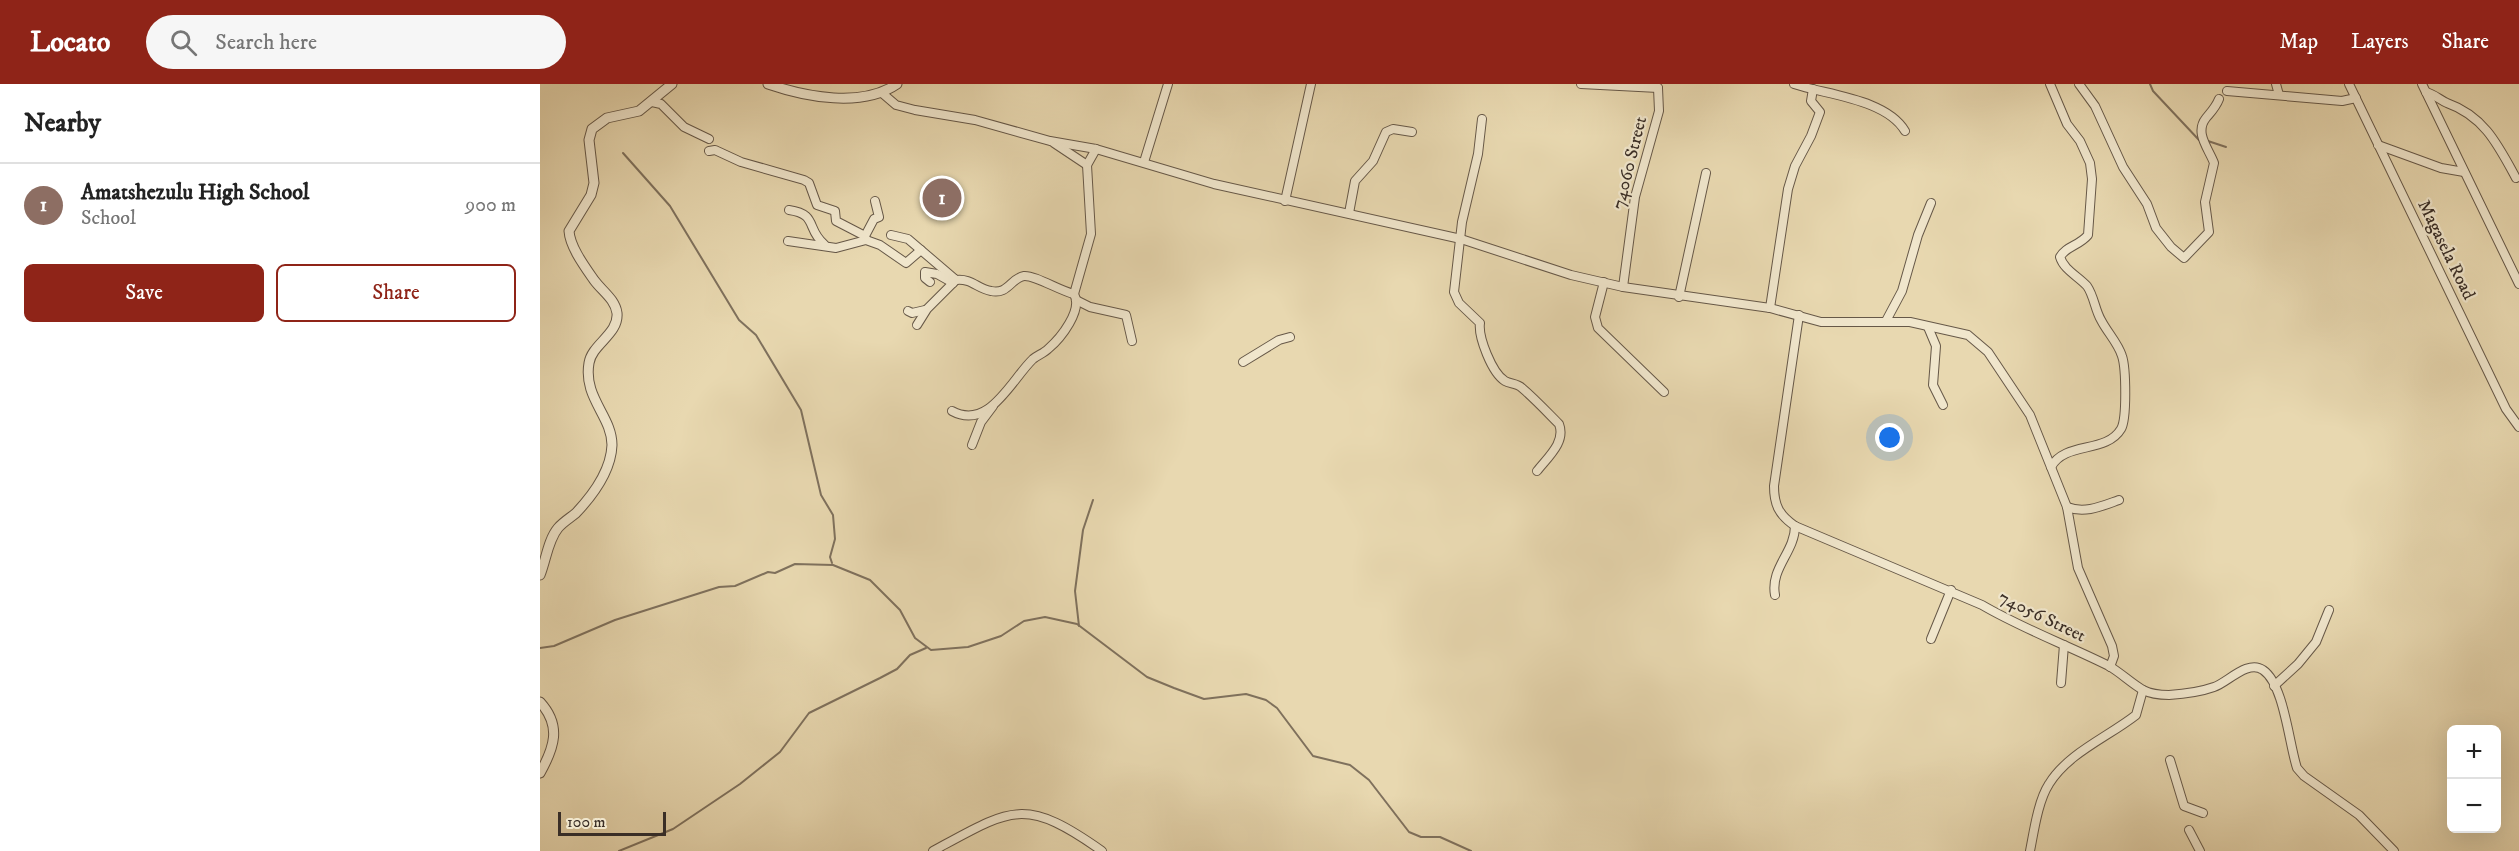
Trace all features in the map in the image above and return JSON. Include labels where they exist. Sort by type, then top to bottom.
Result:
[{"type":"street","points":[[540,575],[554,536],[591,496],[602,479],[612,448],[609,429],[594,401],[587,381],[589,361],[595,348],[612,330],[617,315],[613,302],[594,280],[570,239],[571,224],[586,205],[594,183],[589,140],[597,123],[607,118],[628,115],[652,102],[672,84]]},
{"type":"street","points":[[771,85],[827,96],[855,97],[882,93],[897,84]]},
{"type":"street","points":[[1144,162],[1168,84]]},
{"type":"street","points":[[1285,201],[1311,84]]},
{"type":"street","name":"74060 Street","points":[[1581,84],[1660,86],[1659,111],[1635,197],[1623,287]]},
{"type":"street","points":[[1794,84],[1884,111],[1894,116],[1905,131]]},
{"type":"street","points":[[2050,84],[2067,124],[2085,150],[2092,176],[2088,235],[2077,245],[2065,249],[2060,256],[2064,266],[2076,274],[2090,291],[2100,320],[2121,354],[2125,413],[2121,429],[2111,438],[2059,456],[2051,467]]},
{"type":"street","points":[[2079,84],[2095,106],[2125,171],[2147,204],[2156,228],[2171,247],[2184,258],[2210,232],[2205,202],[2214,163],[2203,139],[2204,121],[2219,99]]},
{"type":"street","points":[[2276,84],[2279,95]]},
{"type":"street","name":"Magasela Road","points":[[2349,84],[2511,419],[2519,427]]},
{"type":"street","points":[[2422,84],[2519,284]]},
{"type":"street","points":[[1770,308],[1788,189],[1795,166],[1811,136],[1820,112],[1811,101],[1813,89]]},
{"type":"street","points":[[2227,91],[2342,101],[2356,99]]},
{"type":"street","points":[[2426,92],[2456,105],[2477,118],[2496,141],[2516,178]]},
{"type":"street","points":[[882,93],[896,105],[975,120],[1050,141],[1096,149],[1214,184],[1285,201],[1461,239],[1571,275],[1623,287],[1679,297],[1770,308],[1837,324],[1886,321],[1926,326],[1968,336],[1988,352],[2030,415],[2067,507],[2078,568],[2114,651],[2110,667]]},
{"type":"street","points":[[652,102],[661,104],[676,120],[709,139]]},
{"type":"street","points":[[1482,119],[1478,154],[1462,222],[1454,292],[1459,303],[1480,323],[1479,331],[1489,362],[1504,381],[1520,385],[1559,423],[1562,431],[1560,441],[1537,471]]},
{"type":"street","points":[[1349,213],[1355,181],[1373,161],[1386,132],[1393,129],[1412,132]]},
{"type":"street","points":[[1050,141],[1088,165]]},
{"type":"street","points":[[2378,145],[2440,168],[2464,172]]},
{"type":"street","points":[[972,445],[981,422],[993,405],[1034,358],[1051,347],[1074,314],[1075,297],[1091,234],[1088,165],[1096,149]]},
{"type":"street","points":[[710,151],[715,150],[741,162],[804,180],[808,183],[817,205],[835,212],[836,221],[894,253],[906,263],[921,250]]},
{"type":"street","points":[[1679,297],[1706,174]]},
{"type":"street","points":[[788,241],[843,247],[866,238],[874,219],[879,217],[875,201]]},
{"type":"street","points":[[1886,321],[1902,291],[1918,236],[1932,203]]},
{"type":"street","points":[[789,210],[808,216],[812,221],[815,235],[828,247]]},
{"type":"street","points":[[804,243],[815,235]]},
{"type":"street","points":[[891,235],[908,239],[955,282]]},
{"type":"street","points":[[930,282],[925,278],[925,272],[937,274],[955,282]]},
{"type":"street","points":[[917,326],[927,309],[955,282],[963,279],[993,292],[1004,291],[1018,278],[1027,275],[1075,297],[1090,307],[1126,315],[1132,341]]},
{"type":"street","points":[[1604,282],[1595,317],[1598,328],[1664,392]]},
{"type":"street","points":[[908,311],[919,313],[927,309]]},
{"type":"street","name":"74056 Street","points":[[1798,315],[1774,498],[1780,513],[1795,526],[1952,590],[2110,667],[2143,690],[2171,695],[2200,691],[2217,686],[2243,670],[2258,668],[2269,676],[2274,686]]},
{"type":"street","points":[[1926,326],[1936,340],[1933,385],[1943,405]]},
{"type":"street","points":[[1243,363],[1279,340],[1290,337]]},
{"type":"street","points":[[952,411],[966,416],[993,405]]},
{"type":"street","points":[[2067,507],[2080,510],[2090,509],[2119,500]]},
{"type":"street","points":[[1774,595],[1774,576],[1794,540],[1795,526]]},
{"type":"street","points":[[1931,639],[1952,590]]},
{"type":"street","points":[[2328,610],[2316,642],[2298,664],[2274,686],[2294,759],[2303,775],[2359,815],[2394,851]]},
{"type":"street","points":[[2061,683],[2064,645]]},
{"type":"street","points":[[2030,851],[2049,784],[2082,752],[2136,715],[2143,690]]},
{"type":"street","points":[[540,702],[549,712],[555,733],[554,745],[540,773]]},
{"type":"street","points":[[2170,760],[2184,806],[2203,813]]},
{"type":"street","points":[[933,851],[999,817],[1017,813],[1048,818],[1102,851]]},
{"type":"street","points":[[2189,830],[2200,851]]},
{"type":"waterway","points":[[2150,84],[2153,91],[2199,140],[2202,140]]},
{"type":"waterway","points":[[2208,141],[2226,147]]},
{"type":"waterway","points":[[623,153],[670,206],[739,320],[756,335],[801,410],[821,495],[833,515],[835,539],[830,557],[832,563]]},
{"type":"waterway","points":[[1079,626],[1075,591],[1083,530],[1093,500]]},
{"type":"waterway","points":[[540,648],[554,646],[615,620],[719,587],[735,586],[795,564],[833,565],[870,580],[900,610],[915,638],[931,650],[968,647],[1001,636],[1024,621],[1045,617],[1077,624],[1147,677],[1174,688],[1204,699],[1246,694],[1266,700],[1277,708],[1313,756],[1350,765],[1369,780],[1409,832],[1421,837],[1440,837],[1471,851]]},
{"type":"waterway","points":[[619,851],[673,829],[740,784],[780,752],[809,713],[897,669],[910,655],[926,648]]},
{"type":"place","name":"Amatshezulu High School","points":[[942,198]]}]
